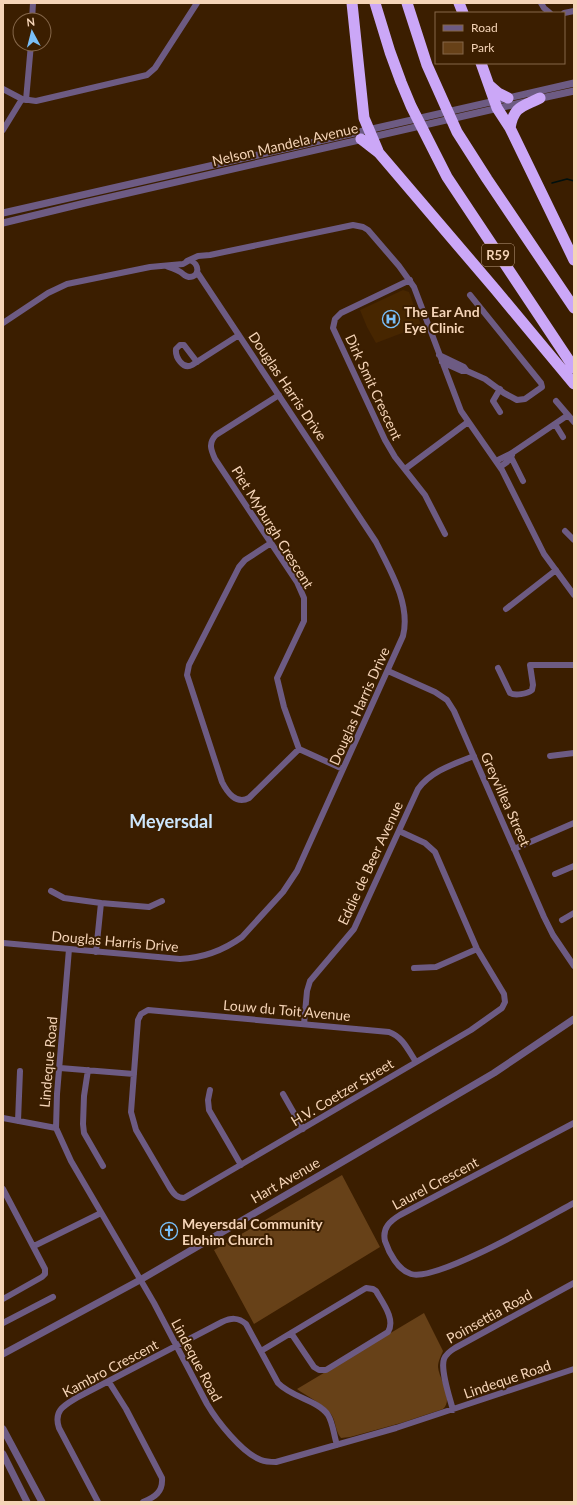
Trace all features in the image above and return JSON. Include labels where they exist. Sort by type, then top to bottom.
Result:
[{"type":"highway","points":[[352,3],[367,135],[379,153],[574,384]]},
{"type":"highway","name":"R59","points":[[375,3],[390,52],[411,106],[455,190],[574,368]]},
{"type":"highway","name":"R59","points":[[407,3],[420,47],[457,132],[574,308]]},
{"type":"highway","points":[[481,64],[496,105],[510,128],[574,260]]},
{"type":"highway","points":[[489,84],[498,93],[508,98]]},
{"type":"highway","points":[[510,128],[513,116],[517,110],[540,98]]},
{"type":"street","points":[[3,89],[24,100],[43,100],[148,75],[155,68],[198,3]]},
{"type":"street","points":[[541,3],[549,12]]},
{"type":"street","points":[[3,130],[24,100],[30,52]]},
{"type":"street","name":"Nelson Mandela Avenue","points":[[496,105],[508,98],[574,83]]},
{"type":"street","name":"Nelson Mandela Avenue","points":[[3,223],[496,105],[574,91]]},
{"type":"street","name":"Nelson Mandela Avenue","points":[[3,213],[367,135]]},
{"type":"street","name":"Douglas Harris Drive","points":[[3,324],[48,293],[67,284],[150,267],[185,263],[198,256],[210,255],[353,225],[363,226],[373,235],[410,280],[418,296],[456,399],[468,422],[498,464],[544,554],[573,591]]},
{"type":"street","points":[[190,277],[194,275],[202,260],[210,255]]},
{"type":"street","points":[[182,273],[181,268],[185,263],[194,262],[204,285]]},
{"type":"street","name":"Douglas Harris Drive","points":[[3,943],[188,959],[222,948],[242,937],[261,918],[291,883],[403,636],[405,624],[404,608],[397,586],[370,532],[204,285],[166,266]]},
{"type":"street","name":"Dirk Smit Crescent","points":[[405,469],[395,457],[385,440],[335,334],[333,325],[335,319],[341,313],[410,280]]},
{"type":"street","points":[[442,362],[462,371],[467,371],[488,381],[514,398],[521,400],[541,389],[541,382],[470,295]]},
{"type":"street","points":[[197,362],[239,335]]},
{"type":"street","points":[[439,355],[464,367],[467,371]]},
{"type":"street","points":[[500,389],[493,400],[500,412]]},
{"type":"street","name":"Piet Myburgh Crescent","points":[[279,395],[216,436],[211,441],[210,446],[215,458],[300,587],[305,604],[304,623],[277,677],[284,707],[299,749]]},
{"type":"street","points":[[556,401],[574,422]]},
{"type":"street","points":[[498,464],[568,415]]},
{"type":"street","points":[[445,534],[429,502],[405,469],[468,422]]},
{"type":"street","points":[[555,424],[564,437]]},
{"type":"street","points":[[512,455],[522,481]]},
{"type":"street","points":[[565,531],[574,540]]},
{"type":"street","points":[[271,543],[242,562],[189,666],[188,679],[222,782],[226,790],[234,798],[243,800],[251,796],[299,749],[344,769]]},
{"type":"street","points":[[506,609],[556,570]]},
{"type":"street","points":[[498,668],[510,693],[515,694],[529,692],[532,689],[530,665],[574,665]]},
{"type":"street","name":"Greyvillea Street","points":[[388,670],[435,692],[447,700],[454,711],[544,917],[553,935],[574,966]]},
{"type":"street","points":[[550,756],[574,753]]},
{"type":"street","name":"Eddie de Beer Avenue","points":[[304,1024],[307,991],[310,981],[354,929],[418,789],[434,774],[474,756]]},
{"type":"street","points":[[514,849],[574,823]]},
{"type":"street","name":"H.V. Coetzer Street","points":[[142,1013],[138,1020],[131,1112],[136,1130],[170,1188],[179,1198],[184,1198],[190,1195],[471,1030],[504,1006],[505,1000],[502,991],[477,949],[433,850],[425,843],[399,831]]},
{"type":"street","points":[[555,874],[574,866]]},
{"type":"street","points":[[51,890],[64,898],[101,903],[149,907],[162,901]]},
{"type":"street","points":[[96,952],[101,903]]},
{"type":"street","points":[[562,920],[574,914]]},
{"type":"street","name":"Lindeque Road","points":[[68,949],[56,1128],[71,1161],[154,1303],[176,1347],[215,1417],[244,1449],[256,1459],[276,1462],[337,1445],[453,1410],[574,1369]]},
{"type":"street","points":[[414,968],[436,967],[477,949]]},
{"type":"street","name":"Louw du Toit Avenue","points":[[142,1013],[152,1010],[389,1032],[402,1040],[416,1062]]},
{"type":"street","name":"Hart Avenue","points":[[3,1354],[140,1280],[494,1073],[574,1019]]},
{"type":"street","points":[[60,1068],[134,1074]]},
{"type":"street","points":[[88,1070],[84,1096],[84,1133],[103,1166]]},
{"type":"street","points":[[18,1121],[20,1071]]},
{"type":"street","points":[[210,1090],[208,1100],[209,1110],[241,1165]]},
{"type":"street","points":[[283,1094],[303,1129]]},
{"type":"street","points":[[3,1118],[56,1128]]},
{"type":"street","name":"Laurel Crescent","points":[[571,1205],[479,1254],[422,1275],[410,1274],[403,1270],[390,1252],[384,1238],[385,1230],[389,1223],[400,1215],[574,1123]]},
{"type":"street","points":[[3,1189],[44,1264],[45,1269],[45,1274],[38,1280],[3,1299]]},
{"type":"street","points":[[34,1246],[101,1213]]},
{"type":"street","name":"Poinsettia Road","points":[[453,1410],[443,1368],[444,1360],[448,1353],[574,1283]]},
{"type":"street","points":[[261,1351],[291,1333],[366,1288],[376,1291],[389,1315],[391,1325],[388,1332],[326,1370],[314,1367],[291,1333]]},
{"type":"street","points":[[3,1323],[53,1297]]},
{"type":"street","name":"Kambro Crescent","points":[[98,1502],[59,1428],[57,1419],[60,1410],[78,1397],[227,1319],[236,1318],[242,1320],[246,1324],[282,1387],[288,1392],[317,1406],[328,1415],[337,1445]]},
{"type":"street","points":[[109,1382],[126,1409],[162,1478],[162,1488],[155,1496],[143,1502]]},
{"type":"street","points":[[3,1429],[42,1502]]},
{"type":"street","points":[[3,1454],[27,1502]]},
{"type":"shaded area","name":"The Ear And Eye Clinic","points":[[403,290],[409,292],[425,336],[410,330],[376,343],[360,310]]},
{"type":"green space","points":[[342,1175],[380,1247],[254,1324],[214,1250]]},
{"type":"green space","points":[[424,1313],[443,1351],[438,1367],[447,1394],[446,1405],[443,1409],[401,1423],[350,1437],[341,1438],[331,1414],[320,1404],[297,1389]]},
{"type":"waterway","points":[[552,183],[567,179],[574,181]]},
{"type":"place","name":"The Ear And Eye Clinic","points":[[391,319]]},
{"type":"place","name":"Meyersdal Community Elohim Church","points":[[169,1231]]},
{"type":"district","name":"Meyersdal","points":[[171,821]]}]
